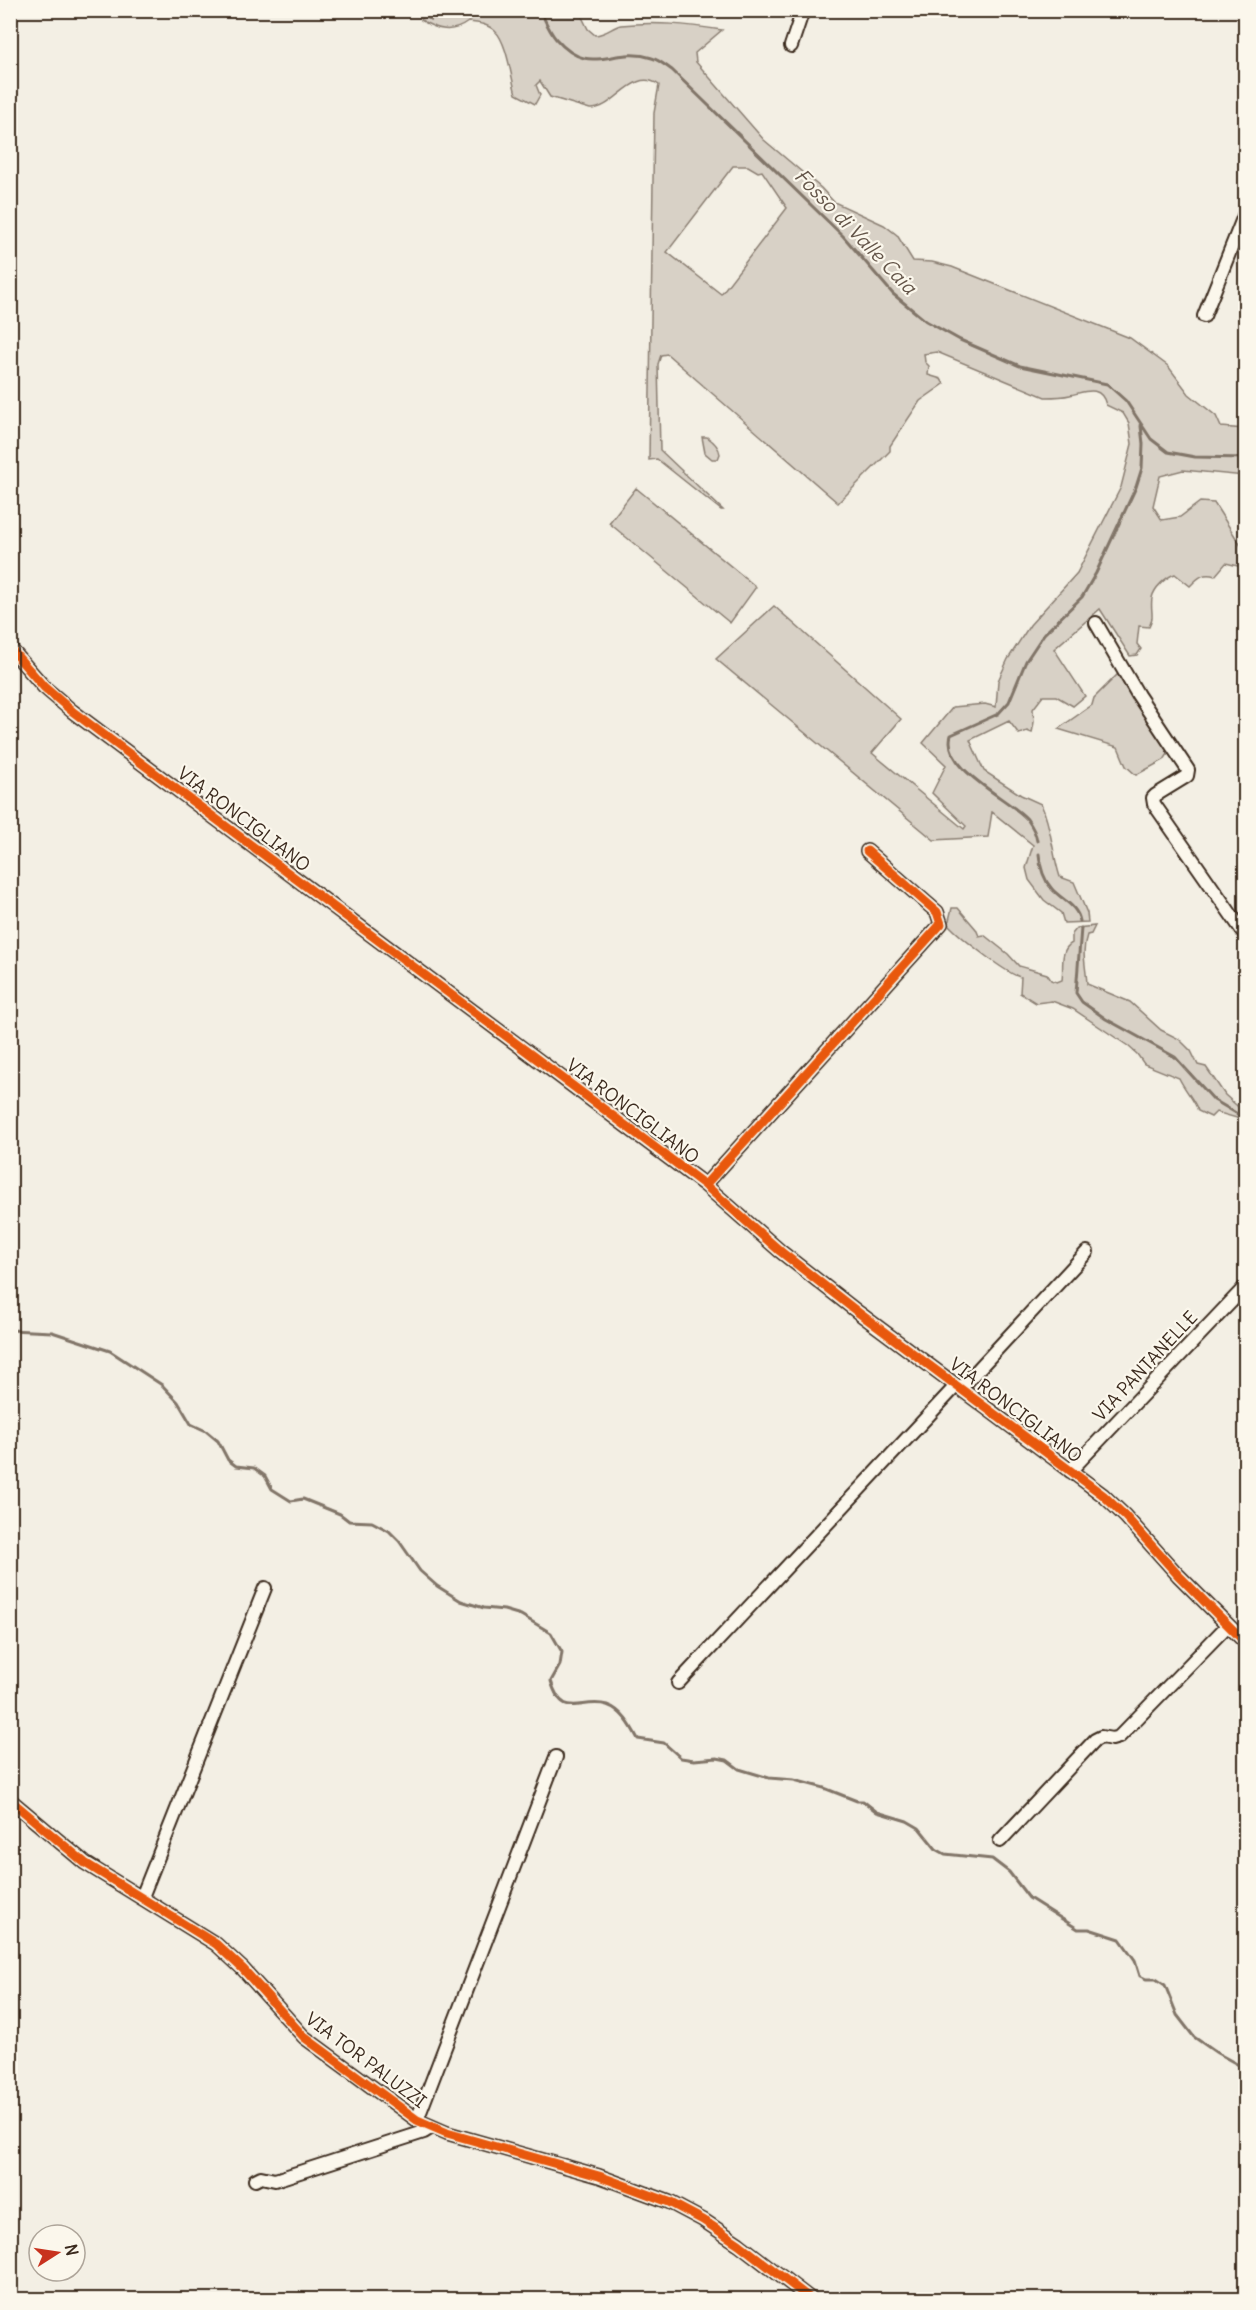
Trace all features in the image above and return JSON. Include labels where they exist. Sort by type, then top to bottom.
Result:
[{"type":"street","points":[[791,46],[803,10]]},
{"type":"street","points":[[1204,316],[1245,211]]},
{"type":"street","points":[[1096,622],[1138,695],[1188,770],[1187,776],[1156,795],[1153,798],[1154,804],[1245,936]]},
{"type":"street","name":"VIA RONCIGLIANO","points":[[10,648],[39,682],[72,711],[705,1185],[780,1251],[1119,1510],[1182,1580],[1245,1643]]},
{"type":"street","points":[[705,1185],[941,924],[938,912],[867,851]]},
{"type":"street","points":[[678,1683],[1087,1252]]},
{"type":"street","name":"VIA PANTANELLE","points":[[1070,1471],[1245,1286]]},
{"type":"street","points":[[142,1897],[265,1588]]},
{"type":"street","points":[[1000,1841],[1095,1740],[1101,1737],[1112,1739],[1119,1737],[1228,1625]]},
{"type":"street","points":[[417,2120],[556,1757]]},
{"type":"street","name":"VIA TOR PALUZZI","points":[[10,1800],[77,1857],[224,1950],[304,2037],[417,2120],[432,2127],[599,2176],[669,2202],[703,2220],[740,2244],[812,2300]]},
{"type":"street","points":[[255,2180],[261,2178],[275,2180],[424,2132],[432,2127]]},
{"type":"shaded area","points":[[428,11],[579,11],[588,29],[595,35],[621,25],[647,23],[722,30],[695,53],[696,62],[764,140],[821,188],[834,202],[884,225],[897,235],[913,261],[932,262],[952,267],[1130,338],[1168,366],[1189,394],[1216,416],[1221,427],[1245,429],[1245,476],[1183,470],[1160,476],[1153,506],[1162,520],[1180,517],[1200,502],[1214,503],[1245,552],[1245,572],[1242,567],[1226,563],[1215,576],[1204,575],[1190,586],[1175,574],[1164,580],[1153,594],[1152,619],[1149,627],[1139,626],[1137,644],[1141,649],[1137,655],[1130,656],[1100,609],[1054,649],[1085,696],[1073,706],[1056,696],[1043,696],[1033,709],[1032,733],[1027,731],[1019,734],[1009,721],[970,740],[984,771],[1021,795],[1041,804],[1060,877],[1074,882],[1087,913],[1088,922],[1064,923],[1061,913],[1044,900],[1029,880],[1026,868],[1033,845],[992,812],[988,837],[934,840],[716,659],[774,606],[901,719],[872,753],[964,829],[966,826],[932,793],[946,765],[923,743],[953,707],[985,704],[996,707],[998,681],[1008,659],[1030,625],[1077,573],[1121,487],[1132,444],[1129,423],[1123,413],[1106,405],[1104,398],[1096,392],[1087,391],[1045,397],[937,352],[924,354],[925,362],[929,366],[928,375],[941,379],[944,384],[920,401],[890,446],[890,451],[838,503],[667,354],[661,355],[658,364],[660,450],[723,510],[721,510],[657,459],[649,460],[654,113],[659,85],[650,81],[641,81],[608,103],[590,109],[550,97],[540,81],[536,85],[540,95],[535,104],[516,94],[506,51],[495,31],[486,25],[468,22],[456,28],[439,28],[421,20],[423,17],[431,20]],"holes":[[[733,166],[748,166],[758,172],[762,171],[787,208],[721,294],[667,252]]]},
{"type":"shaded area","points":[[702,437],[707,437],[717,446],[720,454],[718,459],[712,459],[705,453]]},
{"type":"shaded area","points":[[636,488],[756,587],[730,623],[609,523]]},
{"type":"shaded area","points":[[1119,673],[1170,751],[1164,760],[1136,775],[1126,766],[1118,747],[1058,729],[1092,705],[1094,698]]},
{"type":"shaded area","points":[[952,908],[958,908],[976,929],[979,936],[984,935],[1019,966],[1047,974],[1051,980],[1057,982],[1062,980],[1064,954],[1072,943],[1072,934],[1077,928],[1095,926],[1091,934],[1087,935],[1084,947],[1087,984],[1130,1002],[1161,1030],[1179,1039],[1191,1051],[1198,1065],[1206,1067],[1225,1095],[1245,1113],[1240,1119],[1216,1112],[1211,1117],[1198,1111],[1179,1078],[1144,1064],[1128,1046],[1073,1009],[1052,1001],[1036,1003],[1020,993],[1021,977],[995,963],[948,924]]},
{"type":"waterway","name":"Fosso di Valle Caia","points":[[540,10],[556,39],[580,57],[602,59],[638,55],[655,59],[672,70],[843,236],[893,294],[926,321],[960,340],[1020,366],[1107,384],[1126,401],[1151,439],[1168,452],[1195,457],[1246,458]]},
{"type":"waterway","points":[[1037,841],[1034,830],[1027,819],[979,782],[956,760],[951,748],[951,735],[998,714],[1009,702],[1026,661],[1044,634],[1082,597],[1096,573],[1136,487],[1142,468],[1141,426]]},
{"type":"waterway","points":[[1039,854],[1041,869],[1046,881],[1076,911],[1080,921]]},
{"type":"waterway","points":[[1081,928],[1076,993],[1082,1002],[1106,1019],[1175,1057],[1214,1100],[1241,1116]]},
{"type":"waterway","points":[[10,1330],[52,1332],[110,1351],[162,1385],[178,1402],[191,1424],[206,1431],[218,1441],[228,1460],[236,1466],[254,1468],[265,1476],[272,1489],[291,1501],[303,1499],[340,1514],[349,1521],[372,1522],[389,1531],[420,1571],[437,1586],[461,1601],[521,1615],[551,1633],[562,1652],[560,1665],[551,1681],[561,1701],[567,1705],[598,1703],[607,1705],[622,1715],[638,1739],[664,1743],[681,1758],[727,1760],[739,1769],[769,1778],[794,1780],[824,1788],[857,1801],[863,1801],[877,1812],[907,1821],[919,1828],[936,1849],[945,1854],[992,1859],[1009,1872],[1029,1898],[1078,1929],[1089,1929],[1120,1939],[1135,1960],[1140,1976],[1146,1979],[1156,1979],[1165,1985],[1177,2015],[1194,2037],[1246,2069]]},
{"type":"cycle path","points":[[10,648],[44,687],[72,711],[705,1185],[780,1251],[859,1313],[1103,1495],[1246,1643]]},
{"type":"cycle path","points":[[705,1185],[941,924],[937,912],[867,851]]},
{"type":"cycle path","points":[[10,1800],[85,1863],[216,1944],[243,1969],[304,2037],[417,2120],[447,2133],[599,2176],[669,2202],[703,2220],[739,2244],[812,2300]]}]
